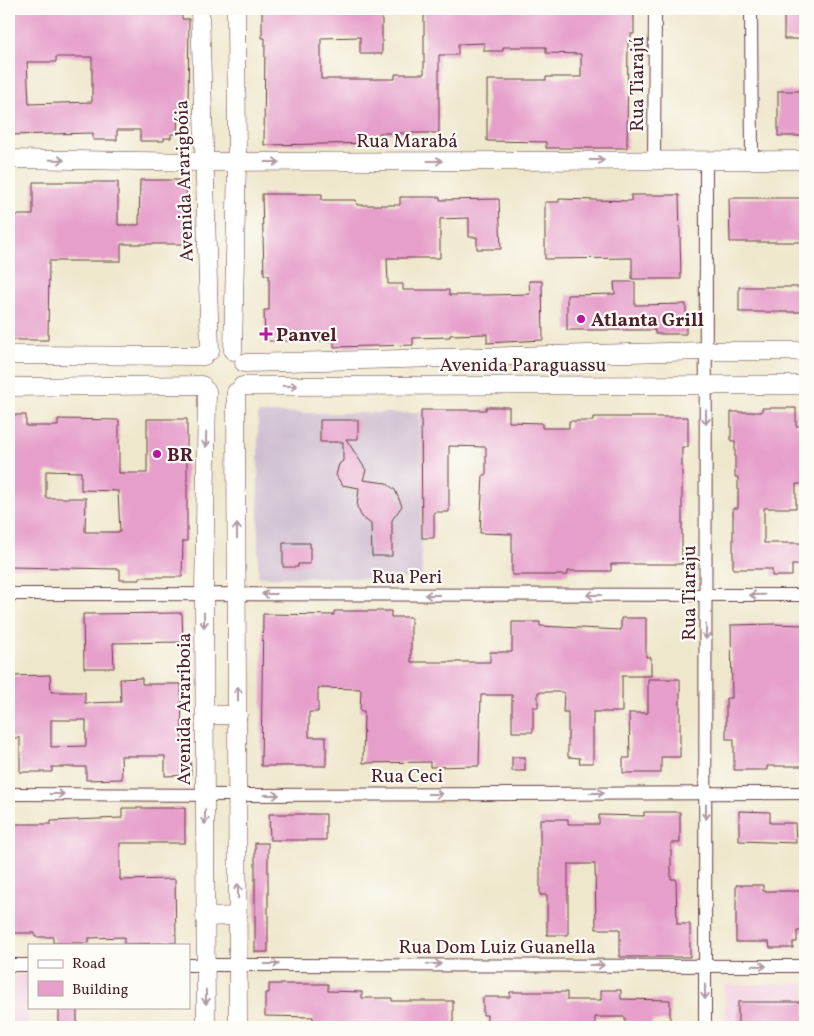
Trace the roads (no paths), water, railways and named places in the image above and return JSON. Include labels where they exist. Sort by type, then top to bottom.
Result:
[{"type":"main road","name":"Avenida Ararigbóia","points":[[200,9],[207,354]]},
{"type":"main road","points":[[236,9],[239,357],[245,379],[239,389],[238,1027]]},
{"type":"main road","name":"Rua Marabá","points":[[9,159],[203,162],[805,160]]},
{"type":"main road","points":[[9,355],[207,354],[226,349],[239,357]]},
{"type":"main road","name":"Avenida Paraguassu","points":[[239,357],[805,351]]},
{"type":"main road","points":[[204,388],[198,370],[207,354]]},
{"type":"main road","name":"Avenida Paraguassu","points":[[239,389],[805,385]]},
{"type":"main road","points":[[9,387],[204,388],[221,396],[239,389]]},
{"type":"main road","name":"Avenida Arariboia","points":[[204,388],[205,917],[197,965],[206,1027]]},
{"type":"main road","points":[[205,715],[238,715]]},
{"type":"main road","points":[[205,917],[238,916]]},
{"type":"street","name":"Rua Tiarajú","points":[[654,160],[655,9]]},
{"type":"street","points":[[751,9],[752,160]]},
{"type":"street","name":"Rua Tiaraju","points":[[705,1027],[706,159]]},
{"type":"street","name":"Rua Peri","points":[[9,594],[805,595]]},
{"type":"street","name":"Rua Ceci","points":[[9,794],[238,795],[805,792]]},
{"type":"street","points":[[9,964],[28,964]]},
{"type":"street","name":"Rua Dom Luiz Guanella","points":[[197,965],[805,966]]},
{"type":"place","name":"Atlanta Grill","points":[[581,319]]},
{"type":"place","name":"Panvel","points":[[266,334]]},
{"type":"place","name":"BR","points":[[157,454]]}]
